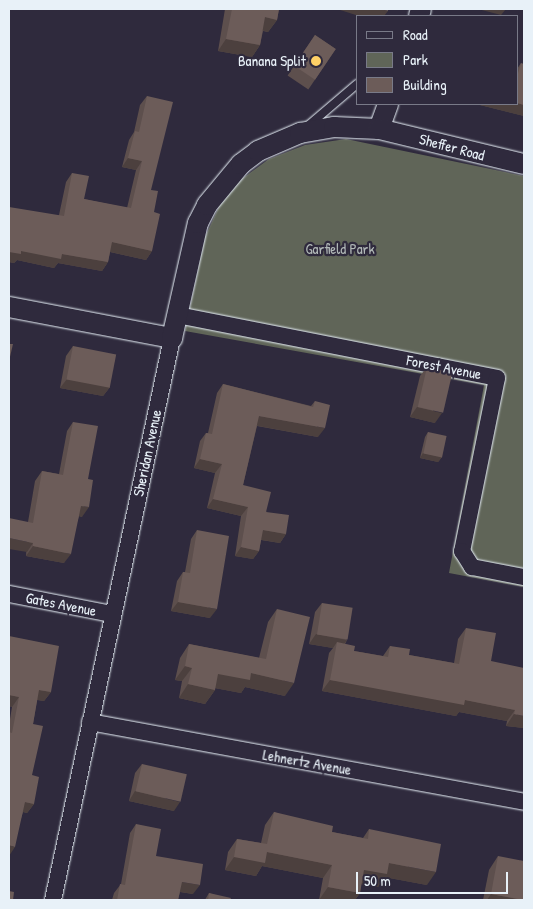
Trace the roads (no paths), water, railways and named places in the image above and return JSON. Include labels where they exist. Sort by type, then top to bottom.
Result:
[{"type":"street","points":[[379,129],[388,105]]},
{"type":"street","name":"Sheridan Avenue","points":[[53,900],[112,614],[198,223],[207,205],[241,164],[258,151],[300,133],[334,127],[379,129]]},
{"type":"street","name":"Sheffer Road","points":[[379,129],[524,164]]},
{"type":"street","points":[[9,307],[172,338]]},
{"type":"street","name":"Forest Avenue","points":[[177,315],[496,378],[462,551],[472,567],[524,576]]},
{"type":"street","name":"Gates Avenue","points":[[9,594],[112,614]]},
{"type":"street","name":"Lehnertz Avenue","points":[[90,722],[524,802]]},
{"type":"lane","points":[[300,133],[356,85]]},
{"type":"place","name":"Banana Split","points":[[316,61]]},
{"type":"park label","name":"Garfield Park","points":[[340,249]]}]
